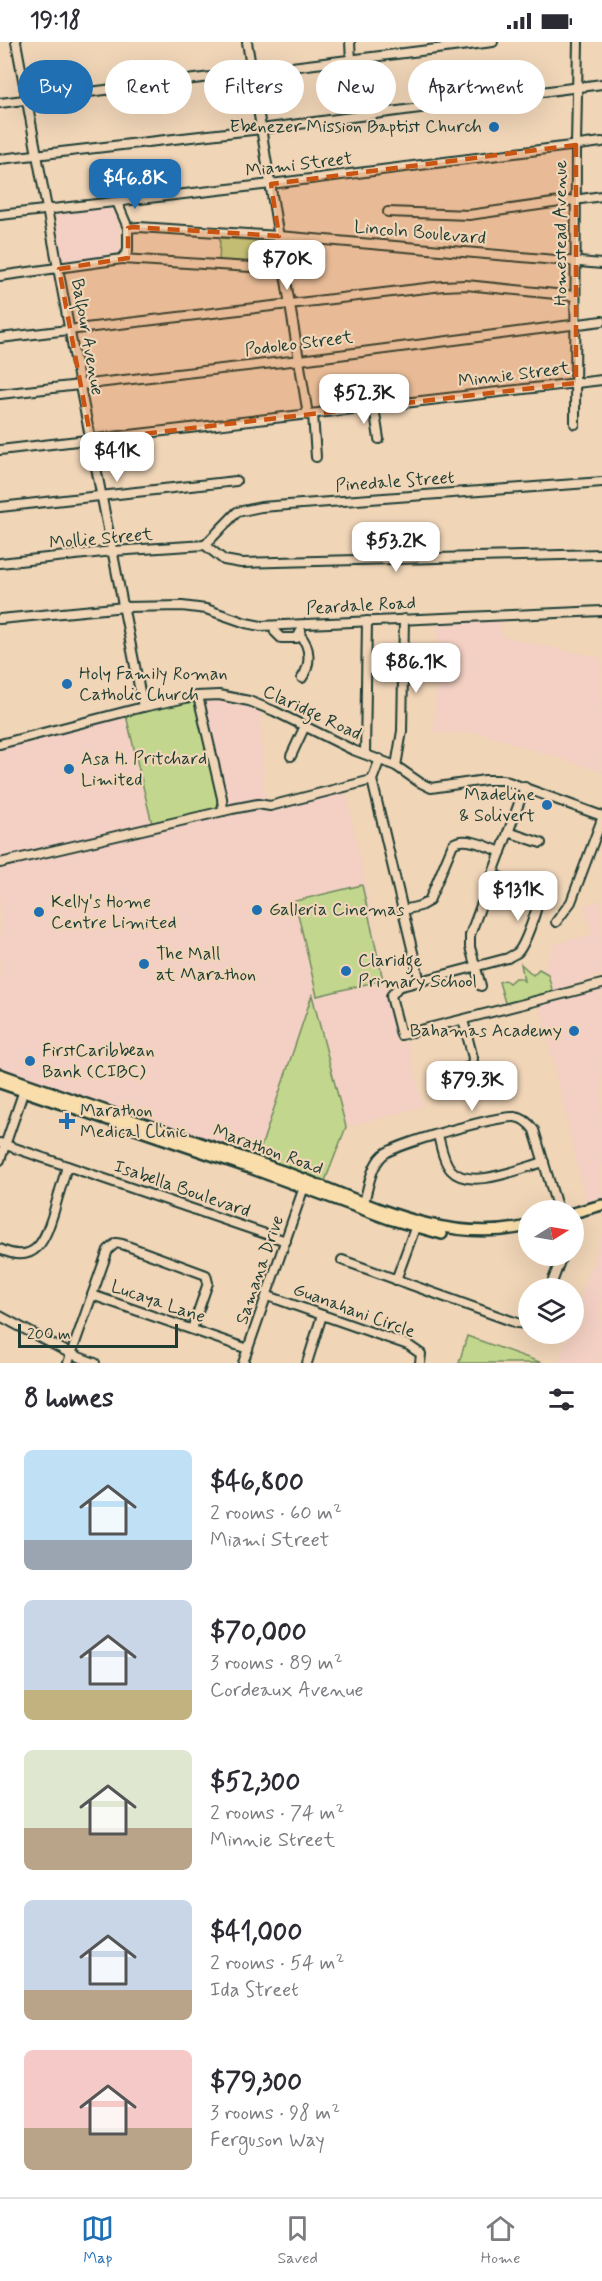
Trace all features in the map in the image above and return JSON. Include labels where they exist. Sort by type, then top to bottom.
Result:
[{"type":"main road","name":"Marathon Road","points":[[0,1074],[274,1168],[415,1228],[486,1237],[518,1231]]},
{"type":"main road","name":"Marathon Road","points":[[0,1083],[363,1207],[456,1230],[491,1232],[518,1229]]},
{"type":"main road","points":[[584,1212],[602,1207]]},
{"type":"street","name":"Balfour Avenue","points":[[16,42],[20,60]]},
{"type":"street","points":[[247,42],[250,60]]},
{"type":"street","points":[[351,42],[351,60]]},
{"type":"street","points":[[358,60],[493,42]]},
{"type":"street","name":"Homestead Avenue","points":[[575,424],[578,42]]},
{"type":"street","points":[[93,92],[204,78]]},
{"type":"street","points":[[0,159],[261,129],[602,84]]},
{"type":"street","points":[[0,104],[18,101]]},
{"type":"street","name":"Balfour Avenue","points":[[31,114],[80,386],[144,707]]},
{"type":"street","points":[[259,114],[311,414],[316,457]]},
{"type":"street","name":"Miami Street","points":[[0,215],[271,184],[602,142]]},
{"type":"street","points":[[388,212],[469,215],[602,196]]},
{"type":"street","points":[[117,202],[128,228],[128,251],[122,259]]},
{"type":"street","name":"Lincoln Boulevard","points":[[128,228],[153,227],[279,236],[602,264]]},
{"type":"street","points":[[0,276],[122,259],[284,269]]},
{"type":"street","points":[[0,338],[466,285],[575,296]]},
{"type":"street","name":"Podoleo Street","points":[[0,394],[300,360],[602,321]]},
{"type":"street","name":"Minnie Street","points":[[0,450],[602,380]]},
{"type":"street","points":[[374,407],[379,439]]},
{"type":"street","points":[[0,507],[236,481]]},
{"type":"street","name":"Pinedale Street","points":[[204,545],[237,512],[261,507],[602,482]]},
{"type":"street","points":[[204,545],[224,560],[240,563],[602,554]]},
{"type":"street","name":"Mollie Street","points":[[0,563],[113,551],[204,545]]},
{"type":"street","name":"Peardale Road","points":[[0,619],[125,607],[197,607],[254,625],[274,626],[602,611]]},
{"type":"street","points":[[396,766],[402,731],[404,619]]},
{"type":"street","points":[[365,754],[368,621]]},
{"type":"street","points":[[274,626],[275,632],[281,638],[297,638],[303,624]]},
{"type":"street","points":[[300,635],[306,644],[309,657],[302,678]]},
{"type":"street","name":"Claridge Road","points":[[0,744],[144,707],[198,696],[219,695],[249,701],[274,711],[304,728],[396,766],[418,782],[431,788],[494,779],[525,787],[602,818]]},
{"type":"street","points":[[198,696],[223,811]]},
{"type":"street","points":[[291,756],[304,728]]},
{"type":"street","points":[[380,759],[372,780],[420,982]]},
{"type":"street","points":[[0,862],[232,809],[258,804],[265,807],[372,780]]},
{"type":"street","points":[[481,986],[470,948],[470,935],[525,787]]},
{"type":"street","points":[[222,798],[232,809]]},
{"type":"street","points":[[556,922],[571,902],[602,818]]},
{"type":"street","points":[[508,832],[541,843]]},
{"type":"street","points":[[403,910],[429,901],[456,841],[465,840],[501,852]]},
{"type":"street","points":[[493,875],[537,891],[539,898],[524,941],[517,953],[476,968],[398,987],[391,996],[401,1035],[602,984]]},
{"type":"street","points":[[436,1078],[472,1066],[473,1058],[463,1020]]},
{"type":"street","points":[[0,1160],[3,1144],[24,1090]]},
{"type":"street","points":[[363,1207],[375,1167],[385,1153],[495,1119],[516,1117],[525,1121],[534,1130],[555,1200]]},
{"type":"street","points":[[438,1135],[449,1167],[458,1176],[483,1179],[544,1162]]},
{"type":"street","name":"Isabella Boulevard","points":[[3,1144],[286,1241]]},
{"type":"street","points":[[0,1249],[13,1254],[23,1254],[34,1250],[42,1242],[67,1166]]},
{"type":"street","name":"Samana Drive","points":[[243,1363],[304,1187]]},
{"type":"street","points":[[396,1280],[415,1228]]},
{"type":"street","points":[[68,1363],[109,1248],[116,1243],[206,1275],[207,1285],[192,1329]]},
{"type":"street","points":[[342,1260],[518,1323]]},
{"type":"street","name":"Lucaya Lane","points":[[92,1295],[248,1349]]},
{"type":"street","name":"Guanahani Circle","points":[[268,1296],[408,1345],[421,1354],[420,1363]]},
{"type":"street","points":[[307,1363],[322,1315]]},
{"type":"street","points":[[0,1316],[71,1354],[95,1363]]},
{"type":"highlighted area","points":[[576,145],[576,383],[91,440],[59,269],[128,258],[128,228],[133,227],[279,236],[271,184]]},
{"type":"shaded area","points":[[116,205],[122,255],[62,263],[56,213]]},
{"type":"shaded area","points":[[499,619],[502,636],[602,658],[602,772],[480,733],[434,733],[438,622]]},
{"type":"shaded area","points":[[214,691],[242,695],[260,701],[265,798],[269,811],[346,791],[399,1044],[408,1042],[423,1107],[346,1127],[322,1188],[0,1072],[0,739],[138,704]]},
{"type":"shaded area","points":[[602,900],[602,975],[551,991],[541,974],[555,944],[592,934],[584,905]]},
{"type":"shaded area","points":[[602,986],[602,1203],[587,1207],[539,1002]]},
{"type":"shaded area","points":[[602,1235],[602,1363],[558,1363],[565,1344],[584,1344],[584,1287]]},
{"type":"green space","points":[[220,238],[273,242],[279,262],[275,264],[219,263]]},
{"type":"green space","points":[[196,699],[221,808],[153,828],[125,711]]},
{"type":"green space","points":[[362,885],[383,980],[317,996],[295,901]]},
{"type":"green space","points":[[521,964],[533,975],[539,969],[548,974],[553,993],[506,1006],[499,982],[505,980],[509,983],[515,978],[524,981]]},
{"type":"green space","points":[[312,995],[346,1127],[323,1186],[256,1162]]},
{"type":"green space","points":[[467,1336],[542,1363],[459,1363]]},
{"type":"place","name":"Ebenezer Mission Baptist Church","points":[[494,127]]},
{"type":"place","name":"Holy Family Roman Catholic Church","points":[[67,684]]},
{"type":"place","name":"Asa H. Pritchard Limited","points":[[69,769]]},
{"type":"place","name":"Madeline & Solivert","points":[[547,805]]},
{"type":"place","name":"Galleria Cinemas","points":[[257,910]]},
{"type":"place","name":"Kelly's Home Centre Limited","points":[[39,912]]},
{"type":"place","name":"The Mall at Marathon","points":[[144,964]]},
{"type":"place","name":"Claridge Primary School","points":[[346,971]]},
{"type":"place","name":"Bahamas Academy","points":[[574,1031]]},
{"type":"place","name":"FirstCaribbean Bank (CIBC)","points":[[30,1061]]},
{"type":"place","name":"Marathon Medical Clinic","points":[[67,1121]]}]
